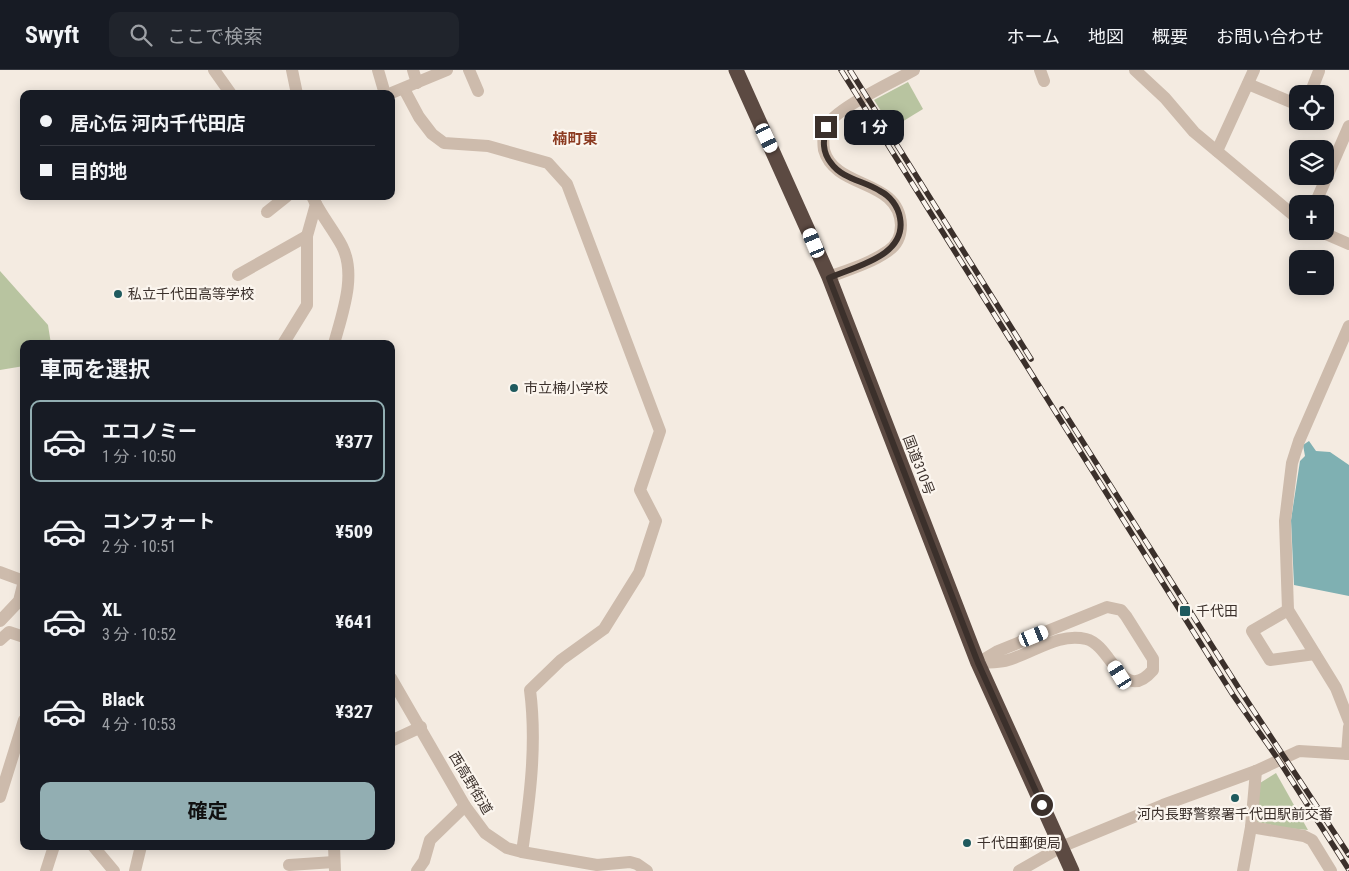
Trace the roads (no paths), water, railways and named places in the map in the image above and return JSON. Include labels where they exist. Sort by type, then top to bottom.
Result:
[{"type":"highway","name":"国道310号","points":[[736,70],[829,278],[978,663],[1072,871]]},
{"type":"street","points":[[214,70],[228,90]]},
{"type":"street","points":[[292,70],[296,90]]},
{"type":"street","points":[[378,70],[384,90]]},
{"type":"street","points":[[414,70],[417,83]]},
{"type":"street","points":[[395,92],[447,70]]},
{"type":"street","points":[[469,70],[478,90]]},
{"type":"street","points":[[829,278],[886,253],[896,244],[901,230],[899,214],[888,197],[881,191],[842,173],[830,162],[823,146],[826,127],[833,118],[848,107],[914,70]]},
{"type":"street","points":[[1135,70],[1165,98],[1194,132],[1289,212]]},
{"type":"street","points":[[1216,151],[1254,70]]},
{"type":"street","points":[[1314,85],[1319,71]]},
{"type":"street","points":[[1248,84],[1289,101]]},
{"type":"street","points":[[404,89],[419,117],[432,134],[444,143],[488,146],[548,163],[567,184],[660,431],[640,490],[656,521],[639,573],[604,629],[561,660],[530,690],[534,722],[529,807],[522,852]]},
{"type":"street","points":[[1319,195],[1349,126]]},
{"type":"street","points":[[266,212],[282,200]]},
{"type":"street","points":[[285,340],[307,305],[307,236],[314,200]]},
{"type":"street","points":[[314,200],[342,247],[349,266],[345,302],[335,340]]},
{"type":"street","points":[[238,275],[307,236]]},
{"type":"street","points":[[1334,238],[1349,244]]},
{"type":"street","points":[[1349,326],[1299,441],[1292,464],[1285,521],[1288,610],[1336,688],[1349,721]]},
{"type":"street","points":[[0,572],[20,580]]},
{"type":"street","points":[[0,621],[19,601],[20,597]]},
{"type":"street","points":[[1114,607],[1121,610],[1126,616],[1153,659],[1154,664],[1150,673],[1140,679],[1125,679],[1120,675],[1100,646],[1093,641],[1075,637],[1053,642],[1004,662],[978,663],[998,651],[1107,608],[1114,607]]},
{"type":"street","points":[[1288,610],[1252,631],[1270,660],[1315,654]]},
{"type":"street","points":[[0,640],[9,632],[20,636]]},
{"type":"street","name":"西高野街道","points":[[395,685],[466,806],[485,833],[507,848],[522,852],[597,865],[630,862],[638,864],[647,871]]},
{"type":"street","points":[[395,739],[421,727]]},
{"type":"street","points":[[1019,871],[1062,847],[1163,805],[1256,771],[1299,751],[1348,754],[1349,727]]},
{"type":"street","points":[[0,797],[4,767],[20,729]]},
{"type":"street","points":[[1243,871],[1251,827],[1256,771]]},
{"type":"street","points":[[417,871],[424,861],[430,840],[466,806]]},
{"type":"street","points":[[1251,827],[1304,836],[1312,840],[1331,871]]},
{"type":"street","points":[[46,871],[53,850]]},
{"type":"street","points":[[96,850],[114,871]]},
{"type":"street","points":[[135,871],[140,850]]},
{"type":"street","points":[[289,865],[334,866],[334,850]]},
{"type":"water","points":[[1309,441],[1316,451],[1330,452],[1349,465],[1349,596],[1294,585],[1291,520],[1300,461],[1305,456],[1303,445]]},
{"type":"railway","points":[[841,70],[1233,695],[1278,759],[1349,870]]},
{"type":"railway","points":[[850,70],[1031,359]]},
{"type":"railway","points":[[1062,409],[1240,690],[1349,855]]},
{"type":"place","name":"私立千代田高等学校","points":[[118,294]]},
{"type":"place","name":"市立楠小学校","points":[[514,388]]},
{"type":"place","name":"千代田","points":[[1185,611]]},
{"type":"place","name":"河内長野警察署千代田駅前交番","points":[[1235,798]]},
{"type":"place","name":"千代田郵便局","points":[[967,843]]},
{"type":"district","name":"楠町東","points":[[575,139]]}]
